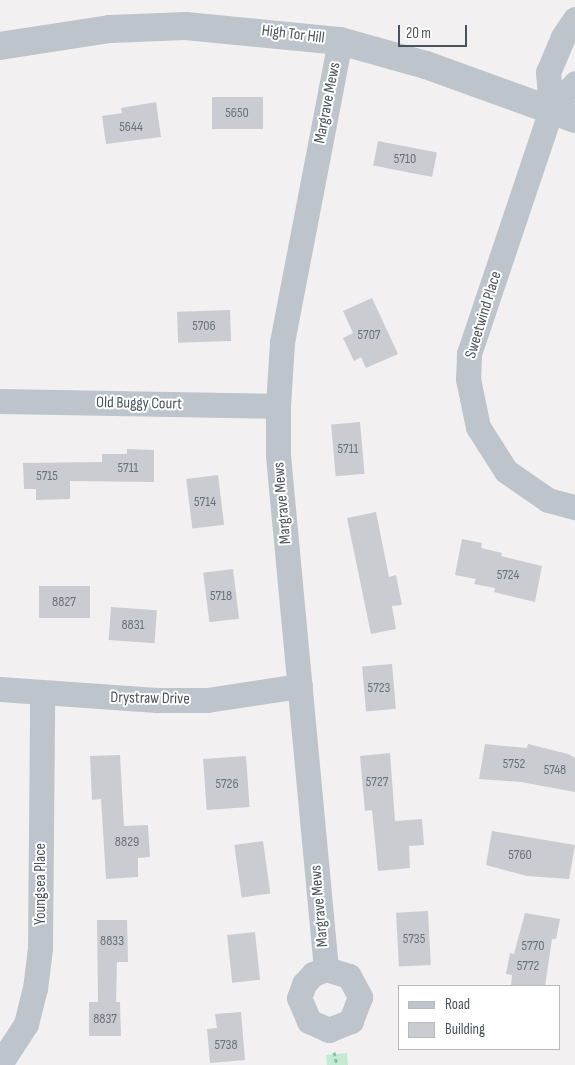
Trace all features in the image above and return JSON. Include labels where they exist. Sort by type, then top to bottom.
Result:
[{"type":"street","points":[[563,114],[548,72],[563,37],[575,19]]},
{"type":"street","name":"High Tor Hill","points":[[0,46],[110,30],[186,26],[340,41],[426,65],[563,114]]},
{"type":"street","name":"Margrave Mews","points":[[326,969],[278,456],[278,406],[282,342],[340,41]]},
{"type":"street","points":[[563,114],[575,83]]},
{"type":"street","name":"Sweetwind Place","points":[[563,114],[469,354],[468,379],[478,427],[506,471],[548,500],[575,507]]},
{"type":"street","name":"Old Buggy Court","points":[[0,401],[278,406]]},
{"type":"street","name":"Drystraw Drive","points":[[0,689],[42,694],[207,700],[300,686]]},
{"type":"street","name":"Youngsea Place","points":[[0,1064],[26,1024],[35,989],[40,948],[42,694]]},
{"type":"green space","points":[[347,1053],[348,1065],[327,1065],[326,1055]]},
{"type":"building","points":[[212,97],[263,97],[263,129],[212,129]]},
{"type":"building","points":[[156,102],[161,137],[106,144],[102,116],[122,113],[121,108]]},
{"type":"building","points":[[378,141],[437,152],[432,177],[373,166]]},
{"type":"building","points":[[372,298],[398,354],[366,368],[361,357],[354,361],[343,338],[353,333],[343,311]]},
{"type":"building","points":[[230,310],[231,341],[178,343],[177,312]]},
{"type":"building","points":[[360,422],[365,474],[336,476],[331,425]]},
{"type":"building","points":[[127,449],[154,450],[154,482],[70,481],[70,499],[36,500],[36,489],[24,489],[23,463],[102,462],[102,454],[127,454]]},
{"type":"building","points":[[218,475],[224,525],[192,529],[186,479]]},
{"type":"building","points":[[376,512],[389,577],[396,575],[402,605],[392,606],[396,629],[371,634],[347,518]]},
{"type":"building","points":[[462,539],[482,543],[481,548],[502,553],[501,556],[542,566],[535,602],[494,592],[495,588],[474,584],[476,579],[455,575]]},
{"type":"building","points":[[233,569],[239,619],[209,622],[203,573]]},
{"type":"building","points":[[39,586],[90,586],[90,618],[39,618]]},
{"type":"building","points":[[111,607],[157,610],[155,643],[109,640]]},
{"type":"building","points":[[392,664],[396,709],[366,711],[362,667]]},
{"type":"building","points":[[485,744],[527,748],[528,744],[568,754],[575,758],[575,792],[521,782],[479,779]]},
{"type":"building","points":[[390,753],[395,821],[422,819],[424,845],[409,846],[410,868],[378,871],[372,810],[365,811],[360,756]]},
{"type":"building","points":[[120,755],[124,826],[148,825],[150,857],[138,858],[138,877],[106,879],[101,799],[92,800],[90,756]]},
{"type":"building","points":[[246,756],[250,807],[207,810],[203,759]]},
{"type":"building","points":[[492,831],[575,845],[569,879],[527,876],[486,865]]},
{"type":"building","points":[[263,841],[270,893],[242,898],[234,845]]},
{"type":"building","points":[[428,911],[431,965],[399,967],[396,913]]},
{"type":"building","points":[[525,913],[560,919],[556,939],[552,939],[545,985],[511,985],[512,975],[506,974],[510,953],[514,954]]},
{"type":"building","points":[[97,920],[127,920],[128,962],[117,962],[116,1002],[120,1002],[121,1036],[89,1036],[89,1002],[98,1002]]},
{"type":"building","points":[[255,932],[260,980],[232,983],[227,935]]},
{"type":"building","points":[[241,1012],[245,1060],[210,1063],[207,1029],[217,1028],[215,1014]]}]
